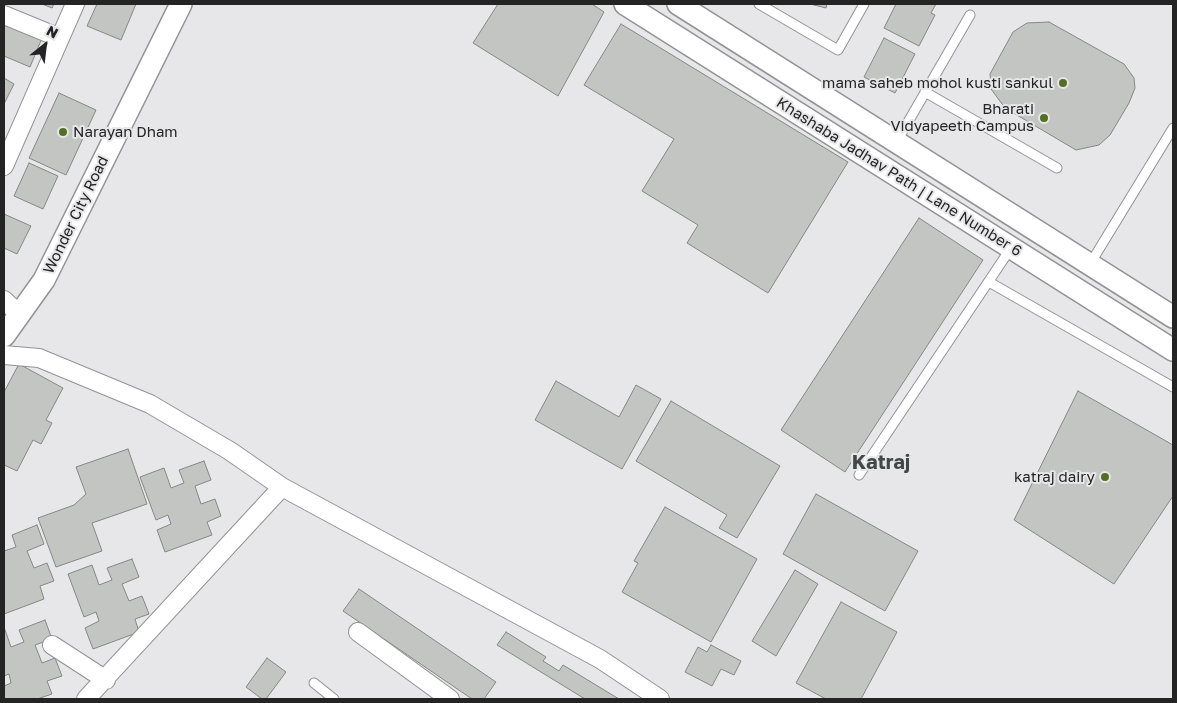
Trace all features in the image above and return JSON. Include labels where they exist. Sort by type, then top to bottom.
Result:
[{"type":"street","points":[[4,166],[75,4]]},
{"type":"street","name":"Wonder City Road","points":[[4,336],[12,307],[44,280],[181,4]]},
{"type":"street","name":"Khashaba Jadhav Path | Lane Number 6","points":[[678,4],[1173,317]]},
{"type":"street","name":"Khashaba Jadhav Path | Lane Number 6","points":[[638,9],[1173,350]]},
{"type":"street","points":[[4,15],[60,38]]},
{"type":"street","points":[[4,355],[39,358],[150,404],[230,451],[282,487],[600,659],[660,699]]},
{"type":"street","points":[[86,699],[106,680],[282,487]]},
{"type":"street","points":[[358,632],[450,699]]},
{"type":"street","points":[[52,645],[106,680]]},
{"type":"lane","points":[[759,4],[838,50],[864,4]]},
{"type":"lane","points":[[897,141],[970,15]]},
{"type":"lane","points":[[925,92],[1057,168]]},
{"type":"lane","points":[[1090,264],[1173,128]]},
{"type":"lane","points":[[859,475],[1012,248]]},
{"type":"lane","points":[[989,282],[1173,387]]},
{"type":"lane","points":[[314,682],[334,699]]},
{"type":"building","points":[[42,4],[54,4],[52,8]]},
{"type":"building","points":[[97,4],[136,4],[121,40],[87,26]]},
{"type":"building","points":[[498,4],[592,4],[604,12],[558,96],[473,43]]},
{"type":"building","points":[[810,4],[827,4],[826,8]]},
{"type":"building","points":[[896,4],[936,4],[931,13],[935,15],[919,46],[884,28]]},
{"type":"building","points":[[4,22],[42,38],[30,67],[4,56]]},
{"type":"building","name":"mama saheb mohol kusti sankul","points":[[1049,22],[1124,64],[1134,78],[1135,88],[1129,103],[1110,135],[1099,145],[1076,150],[1005,108],[991,89],[990,74],[1013,32],[1027,23]]},
{"type":"building","points":[[621,24],[848,162],[768,293],[687,243],[698,225],[642,191],[674,139],[584,85]]},
{"type":"building","points":[[884,38],[915,54],[895,93],[864,77]]},
{"type":"building","points":[[4,78],[14,84],[4,104]]},
{"type":"building","points":[[59,93],[96,110],[66,175],[29,158]]},
{"type":"building","points":[[29,163],[58,176],[43,209],[14,196]]},
{"type":"building","points":[[4,214],[31,226],[17,254],[4,248]]},
{"type":"building","points":[[919,218],[983,260],[845,472],[781,430]]},
{"type":"building","points":[[19,364],[63,388],[46,420],[52,423],[41,444],[33,440],[17,471],[4,465],[4,392]]},
{"type":"building","points":[[556,381],[619,417],[636,385],[661,399],[622,469],[535,420]]},
{"type":"building","name":"katraj dairy","points":[[1078,391],[1173,445],[1173,496],[1114,584],[1014,520]]},
{"type":"building","points":[[671,401],[780,466],[737,538],[719,528],[727,515],[636,461]]},
{"type":"building","points":[[128,449],[147,504],[92,523],[102,551],[56,567],[38,518],[74,505],[86,494],[76,467]]},
{"type":"building","points":[[204,461],[211,480],[195,486],[201,504],[215,499],[221,516],[207,522],[212,535],[165,552],[157,530],[171,524],[168,515],[156,520],[140,477],[164,468],[171,488],[184,483],[179,470]]},
{"type":"building","points":[[816,494],[918,551],[885,611],[783,554]]},
{"type":"building","points":[[665,507],[757,559],[711,642],[622,592],[638,563],[634,561]]},
{"type":"building","points":[[37,525],[44,544],[27,551],[34,568],[47,563],[54,581],[40,586],[44,599],[4,614],[4,551],[16,547],[12,535]]},
{"type":"building","points":[[132,559],[139,577],[122,584],[129,601],[142,596],[149,614],[135,619],[139,632],[93,649],[85,628],[99,621],[96,612],[84,617],[68,574],[92,565],[99,585],[112,580],[107,568]]},
{"type":"building","points":[[795,570],[818,584],[776,656],[752,641]]},
{"type":"building","points":[[359,589],[496,682],[484,699],[472,699],[343,611]]},
{"type":"building","points":[[841,602],[897,632],[861,699],[826,699],[796,683]]},
{"type":"building","points":[[45,620],[52,639],[35,645],[42,663],[55,658],[62,676],[47,681],[52,694],[37,699],[4,699],[4,686],[11,683],[9,674],[4,676],[4,627],[11,647],[24,642],[19,630]]},
{"type":"building","points":[[506,632],[546,657],[543,661],[559,671],[563,665],[619,699],[585,699],[497,645]]},
{"type":"building","points":[[711,645],[741,661],[734,675],[721,669],[712,686],[685,672],[698,647],[707,652]]},
{"type":"building","points":[[267,658],[286,672],[266,699],[262,699],[246,687]]},
{"type":"place","name":"mama saheb mohol kusti sankul","points":[[1063,83]]},
{"type":"place","name":"Bharati Vidyapeeth Campus","points":[[1044,118]]},
{"type":"place","name":"Narayan Dham","points":[[63,132]]},
{"type":"place","name":"katraj dairy","points":[[1105,477]]},
{"type":"district","name":"Katraj","points":[[881,463]]}]
